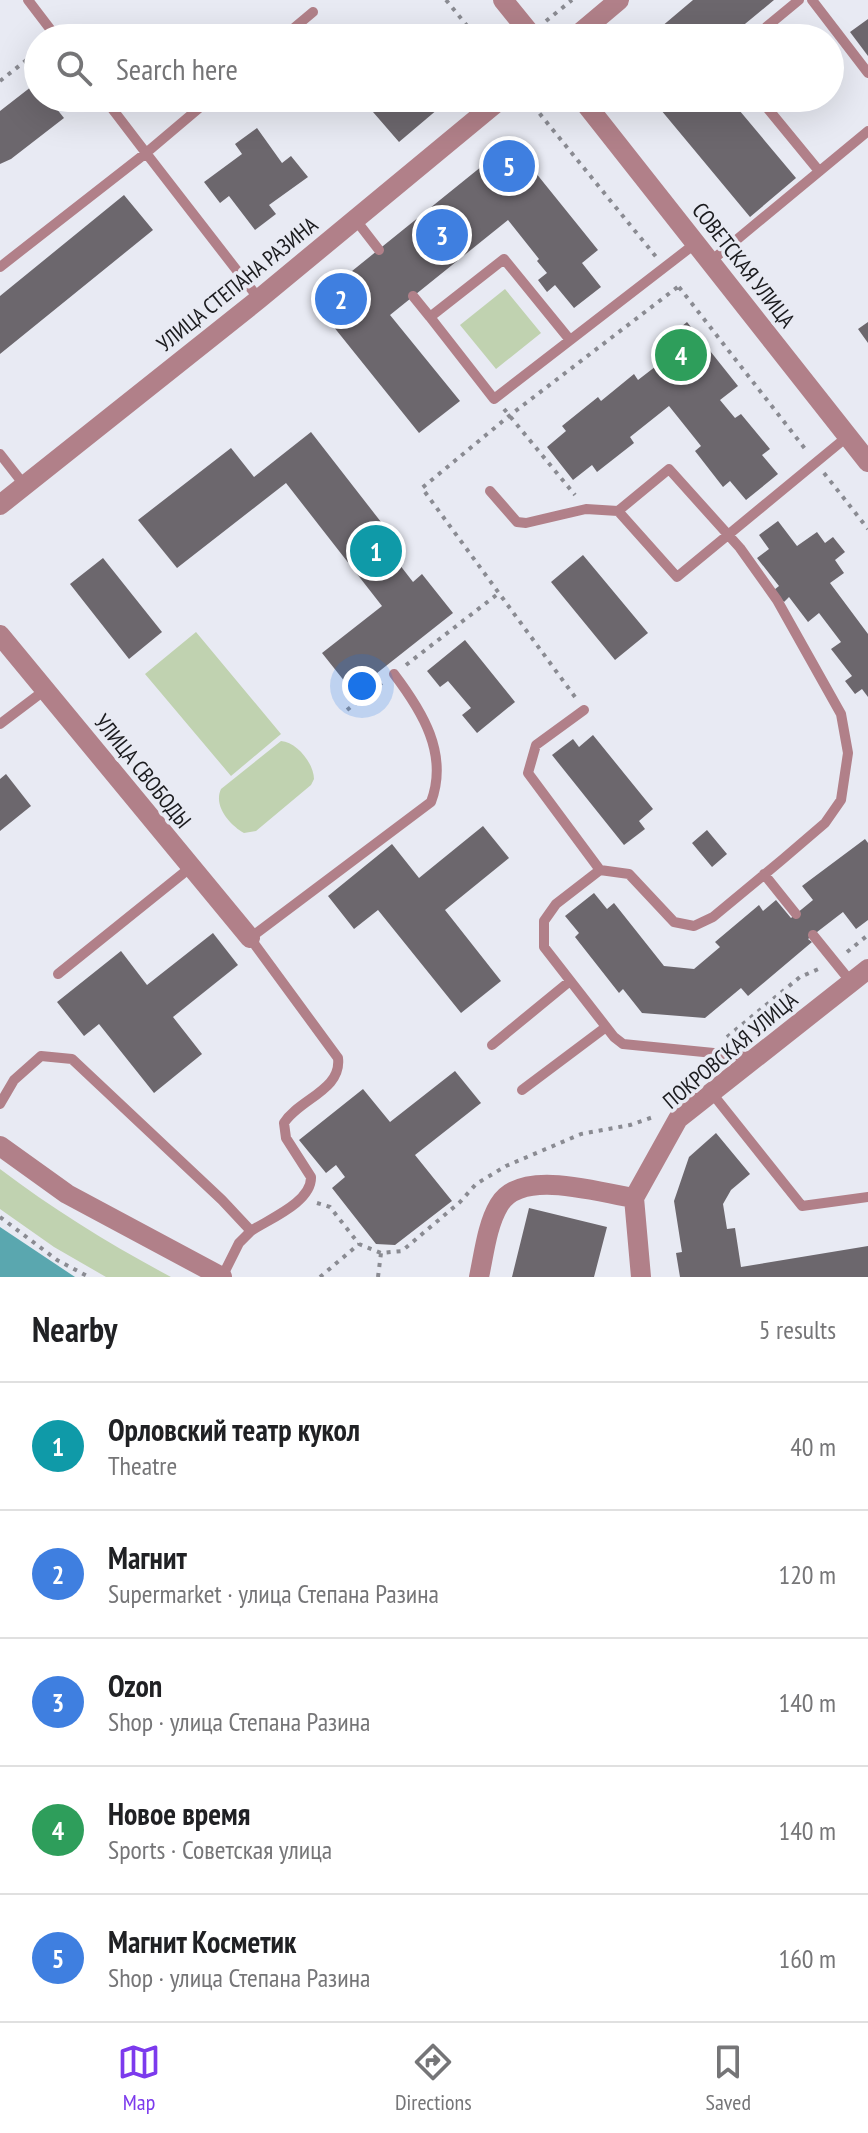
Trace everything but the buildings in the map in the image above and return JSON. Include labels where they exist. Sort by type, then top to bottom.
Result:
[{"type":"street","points":[[503,0],[522,24]]},
{"type":"street","points":[[591,24],[619,0]]},
{"type":"street","name":"УЛИЦА СТЕПАНА РАЗИНА","points":[[0,505],[259,299],[485,112]]},
{"type":"street","name":"СОВЕТСКАЯ УЛИЦА","points":[[592,112],[868,462]]},
{"type":"street","name":"УЛИЦА СВОБОДЫ","points":[[0,635],[250,938]]},
{"type":"street","name":"ПОКРОВСКАЯ УЛИЦА","points":[[634,1198],[678,1119],[868,969]]},
{"type":"street","points":[[0,1146],[67,1194],[222,1277]]},
{"type":"street","points":[[479,1277],[499,1205],[506,1196],[523,1186],[541,1184],[634,1198],[641,1277]]},
{"type":"lane","points":[[28,0],[46,24]]},
{"type":"lane","points":[[770,24],[799,0]]},
{"type":"lane","points":[[812,0],[830,24]]},
{"type":"lane","points":[[299,24],[313,12]]},
{"type":"lane","points":[[844,42],[868,73]]},
{"type":"lane","points":[[115,112],[259,299]]},
{"type":"lane","points":[[0,267],[194,112]]},
{"type":"lane","points":[[771,112],[819,171]]},
{"type":"lane","points":[[711,261],[868,131]]},
{"type":"lane","points":[[355,219],[379,250]]},
{"type":"lane","points":[[413,296],[494,399],[696,243]]},
{"type":"lane","points":[[430,317],[504,259],[570,340]]},
{"type":"lane","points":[[618,511],[677,577],[848,436]]},
{"type":"lane","points":[[0,454],[25,486]]},
{"type":"lane","points":[[490,491],[517,522],[526,523],[586,509],[618,511],[669,469],[730,535],[777,600],[841,714],[848,753],[841,800],[825,823],[713,917],[694,926],[674,922],[629,874],[600,870],[556,904],[544,921],[544,947],[606,1027],[623,1044],[756,1057]]},
{"type":"lane","points":[[222,1277],[239,1243],[251,1231],[292,1205],[309,1190],[311,1177],[286,1138],[284,1123],[333,1080],[339,1067],[338,1058],[250,938],[431,802],[437,783],[428,728],[420,709],[394,674]]},
{"type":"lane","points":[[0,724],[45,690]]},
{"type":"lane","points":[[584,710],[536,745],[528,773],[600,870]]},
{"type":"lane","points":[[58,974],[191,867]]},
{"type":"lane","points":[[764,874],[796,914]]},
{"type":"lane","points":[[813,935],[851,982]]},
{"type":"lane","points":[[492,1045],[570,981]]},
{"type":"lane","points":[[522,1090],[606,1027]]},
{"type":"lane","points":[[0,1104],[14,1080],[41,1056],[72,1059],[251,1231]]},
{"type":"lane","points":[[711,1092],[802,1206],[868,1197]]},
{"type":"path","points":[[446,0],[466,24]]},
{"type":"path","points":[[545,24],[572,0]]},
{"type":"path","points":[[0,81],[24,62]]},
{"type":"path","points":[[538,112],[665,268],[868,529]]},
{"type":"path","points":[[584,710],[422,488],[509,416],[679,286]]},
{"type":"path","points":[[494,399],[586,509]]},
{"type":"path","points":[[347,710],[499,593]]},
{"type":"path","points":[[708,1053],[800,977],[835,962],[868,935]]},
{"type":"path","points":[[0,1217],[57,1260],[89,1277]]},
{"type":"path","points":[[320,1277],[359,1244]]},
{"type":"path","points":[[378,1277],[381,1253]]},
{"type":"green space","points":[[505,289],[541,333],[496,369],[460,325]]},
{"type":"green space","points":[[196,632],[281,734],[231,776],[145,674]]},
{"type":"green space","points":[[281,741],[293,745],[304,755],[314,779],[311,785],[256,831],[244,833],[224,814],[219,802],[221,789]]},
{"type":"green space","points":[[0,1169],[83,1226],[171,1277],[106,1277],[54,1247],[0,1209]]},
{"type":"water","points":[[0,1227],[75,1277],[0,1277]]},
{"type":"place","name":"Магнит Косметик","points":[[509,166]]},
{"type":"place","name":"Ozon","points":[[442,235]]},
{"type":"place","name":"Магнит","points":[[341,299]]},
{"type":"place","name":"Новое время","points":[[681,355]]},
{"type":"place","name":"Орловский театр кукол","points":[[376,551]]}]
